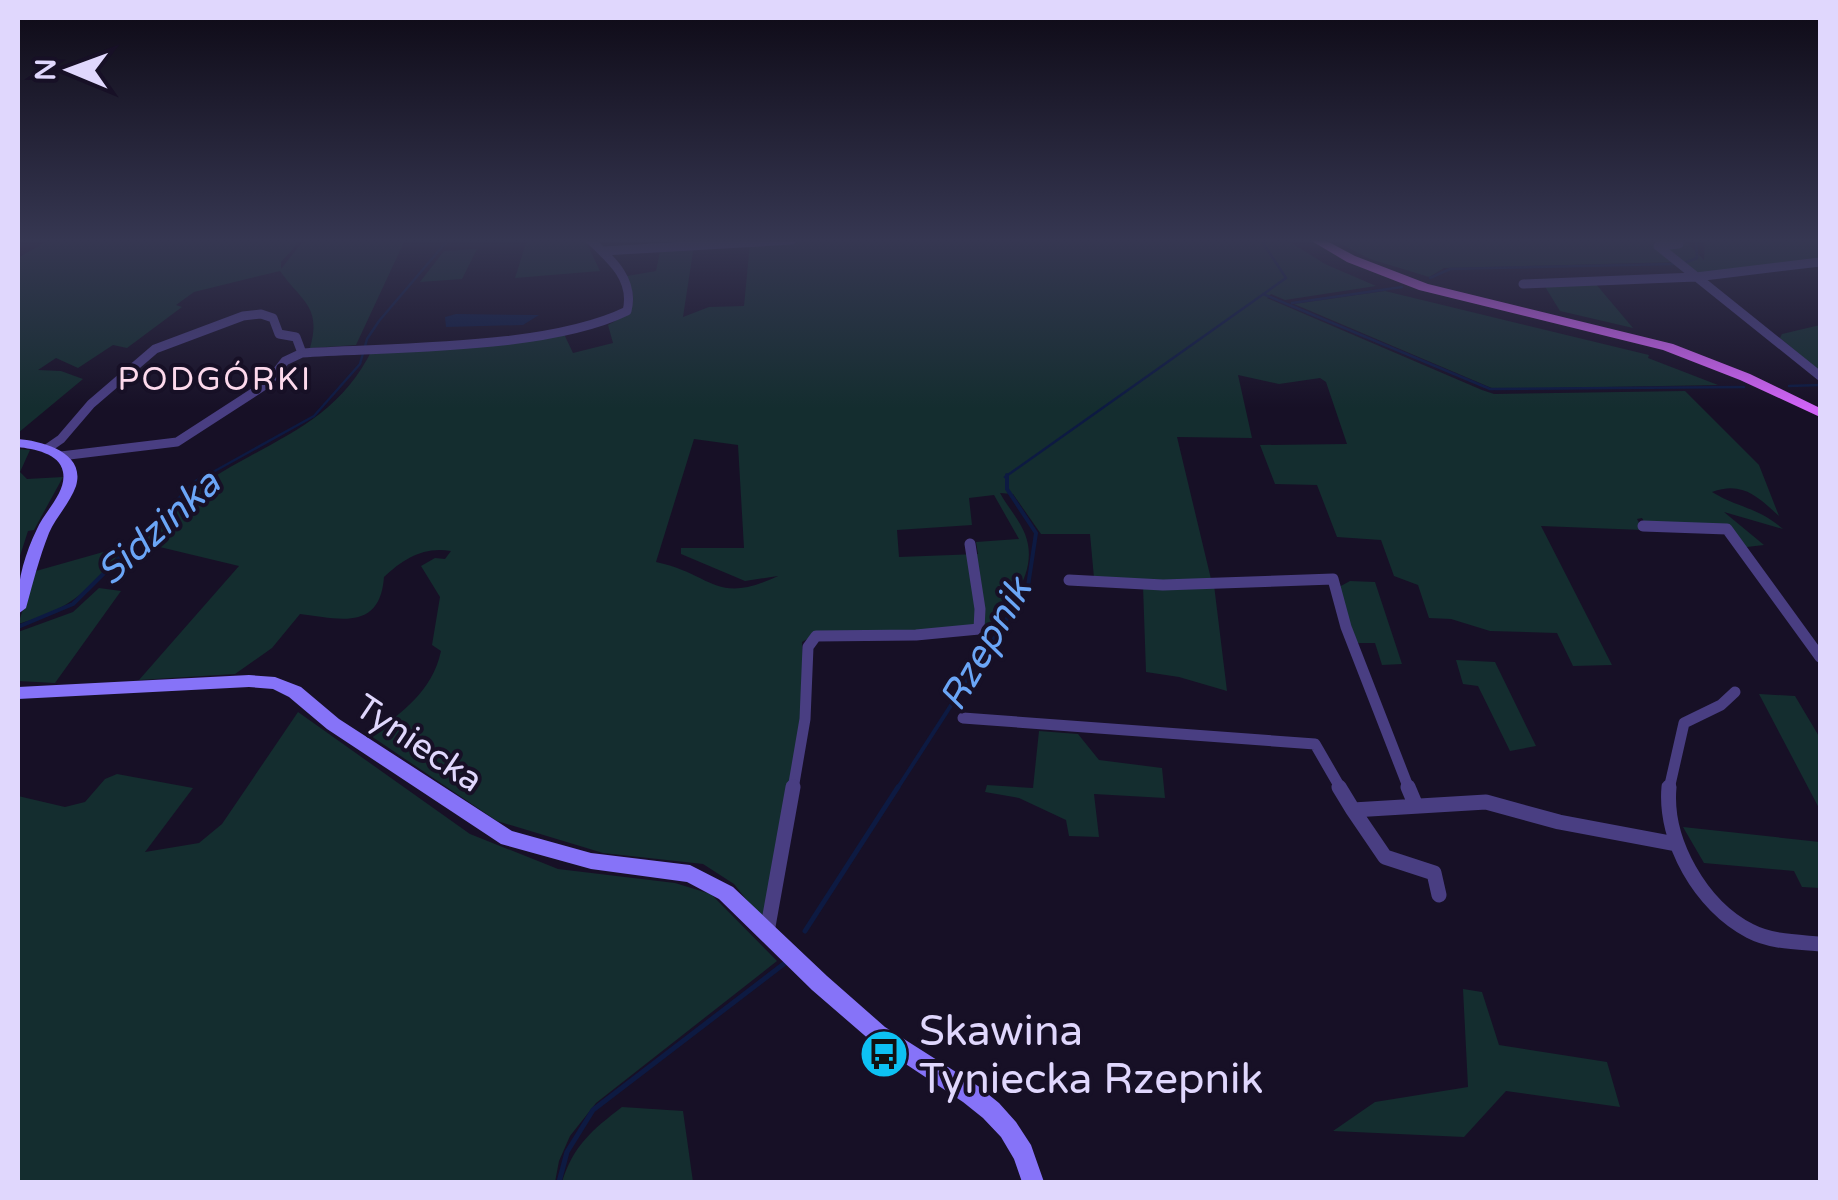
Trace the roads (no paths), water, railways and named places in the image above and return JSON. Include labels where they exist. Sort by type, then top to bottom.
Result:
[{"type":"main road","points":[[1462,296],[1677,350],[1756,380],[1820,413]]},
{"type":"street","points":[[21,443],[54,452],[178,442],[268,383],[285,361],[302,352],[548,333],[619,318],[629,307],[630,296]]},
{"type":"street","points":[[1720,296],[1820,376]]},
{"type":"street","points":[[54,452],[142,358],[209,327],[261,314],[273,318],[279,334],[296,337],[302,352]]},
{"type":"street","points":[[18,608],[44,527],[70,482],[68,468],[54,452]]},
{"type":"street","points":[[1643,526],[1727,529],[1820,657]]},
{"type":"street","points":[[781,945],[773,874],[810,691],[808,647],[816,636],[916,636],[979,629],[980,609],[970,544]]},
{"type":"street","points":[[1069,580],[1163,585],[1333,580],[1352,642],[1416,806]]},
{"type":"street","name":"Tyniecka","points":[[18,693],[249,681],[275,683],[295,692],[334,724],[507,838],[592,861],[668,870],[707,880],[880,1036],[992,1110],[1015,1137],[1034,1182]]},
{"type":"street","points":[[1734,692],[1721,705],[1684,724],[1673,758],[1668,817],[1676,844],[1708,897],[1748,931],[1774,939],[1820,944]]},
{"type":"street","points":[[963,718],[1315,744],[1353,810],[1386,856],[1434,874],[1439,895]]},
{"type":"street","points":[[1353,810],[1486,802],[1559,822],[1676,844]]},
{"type":"water","points":[[539,315],[523,325],[446,327],[445,317]]},
{"type":"waterway","name":"Sidzinka","points":[[204,477],[314,416],[360,364],[367,339],[400,296]]},
{"type":"waterway","name":"Rzepnik","points":[[1007,476],[1261,296]]},
{"type":"waterway","points":[[1268,296],[1490,389],[1744,387]]},
{"type":"waterway","points":[[1292,303],[1340,296]]},
{"type":"waterway","points":[[1789,386],[1820,385]]},
{"type":"waterway","name":"Sidzinka","points":[[18,627],[73,604],[197,481],[208,475]]},
{"type":"waterway","name":"Rzepnik","points":[[897,789],[1028,586],[1036,533],[1007,489],[1007,476]]},
{"type":"waterway","name":"Rzepnik","points":[[805,931],[898,787]]},
{"type":"waterway","name":"Rzepnik","points":[[559,1182],[567,1152],[593,1110],[785,963]]},
{"type":"place","name":"Skawina Tyniecka Rzepnik","points":[[884,1054]]},
{"type":"district","name":"PODGÓRKI","points":[[215,379]]}]
